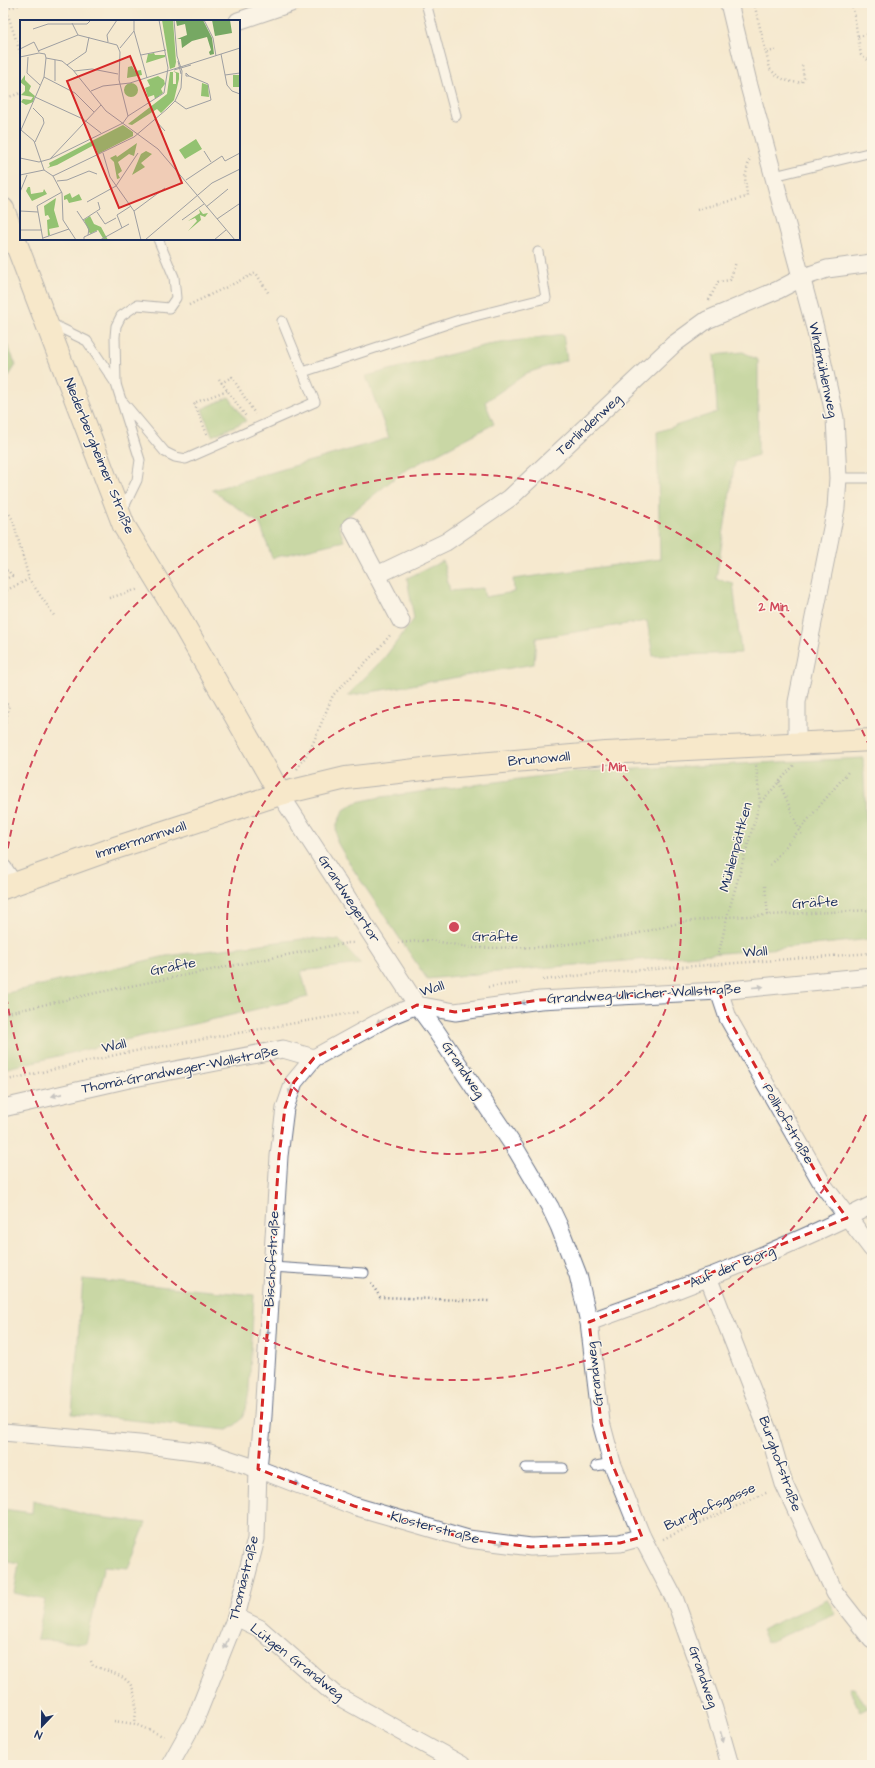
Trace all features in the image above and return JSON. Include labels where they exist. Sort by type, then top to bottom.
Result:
[{"type":"street","points":[[240,20],[291,3]]},
{"type":"street","name":"Windmühlenweg","points":[[729,3],[749,86],[815,328],[835,418],[838,478],[836,508],[797,702],[797,744]]},
{"type":"street","name":"Niederbergheimer Straße","points":[[3,209],[124,526],[158,582],[280,794]]},
{"type":"street","name":"Terlindenweg","points":[[377,575],[446,542],[510,498],[674,344],[708,320],[801,278],[826,269],[872,263]]},
{"type":"street","points":[[351,526],[401,621]]},
{"type":"street","name":"Brunowall","points":[[280,794],[346,778],[433,768],[606,753],[872,740]]},
{"type":"street","name":"Immermannwall","points":[[7,880],[115,848],[280,794]]},
{"type":"street","name":"Grandwegertor","points":[[280,794],[417,1005]]},
{"type":"street","name":"Grandweg-Ulricher-Wallstraße","points":[[417,1005],[455,1012],[540,1000],[719,991],[872,976]]},
{"type":"street","name":"Pollhofstraße","points":[[719,991],[728,1018],[823,1185],[872,1249]]},
{"type":"street","points":[[314,1058],[390,1016],[417,1005]]},
{"type":"street","name":"Grandweg","points":[[417,1005],[517,1151],[550,1207],[578,1275],[589,1322],[601,1422],[604,1465],[675,1600],[714,1710],[730,1765]]},
{"type":"street","name":"Thomä-Grandweger-Wallstraße","points":[[3,1108],[129,1079],[283,1049],[314,1058]]},
{"type":"street","name":"Bischofstraße","points":[[258,1469],[279,1156],[285,1108],[294,1082],[314,1058]]},
{"type":"street","name":"Auf der Borg","points":[[589,1322],[708,1277],[823,1230],[872,1205]]},
{"type":"street","name":"Burghofstraße","points":[[708,1277],[769,1433],[784,1484],[835,1593],[872,1640]]},
{"type":"street","points":[[3,1432],[139,1444],[210,1453],[258,1469]]},
{"type":"street","name":"Klosterstraße","points":[[258,1469],[354,1506],[468,1539],[531,1547],[620,1544],[642,1537]]},
{"type":"street","name":"Thomästraße","points":[[170,1765],[181,1747],[205,1698],[236,1617],[256,1538],[258,1469]]},
{"type":"street","name":"Lütgen Grandweg","points":[[236,1617],[259,1628],[334,1694],[462,1765]]},
{"type":"lane","points":[[426,3],[456,116]]},
{"type":"lane","points":[[774,176],[872,152]]},
{"type":"lane","points":[[116,384],[114,337],[116,326],[121,316],[137,305],[169,308],[176,298],[174,277],[158,240]]},
{"type":"lane","points":[[303,372],[459,320],[546,298],[538,252]]},
{"type":"lane","points":[[45,320],[87,341],[116,384],[123,402],[140,460],[137,480],[120,515]]},
{"type":"lane","points":[[123,402],[165,452],[175,457],[186,459],[315,402],[282,321]]},
{"type":"lane","points":[[838,478],[872,478]]},
{"type":"lane","points":[[272,1267],[364,1273]]},
{"type":"lane","points":[[526,1468],[564,1468]]},
{"type":"path","points":[[4,3],[20,52]]},
{"type":"path","points":[[6,9],[25,3]]},
{"type":"path","points":[[466,3],[468,8]]},
{"type":"path","points":[[754,3],[770,69],[775,74],[788,81],[802,82],[804,78],[802,65]]},
{"type":"path","points":[[852,3],[861,54],[872,63]]},
{"type":"path","points":[[858,36],[872,34]]},
{"type":"path","points":[[767,52],[778,50]]},
{"type":"path","points":[[3,99],[20,93]]},
{"type":"path","points":[[697,209],[747,197],[745,177],[752,151]]},
{"type":"path","points":[[708,320],[709,299],[715,286],[718,282],[730,280],[736,262]]},
{"type":"path","points":[[169,308],[182,308],[256,273],[269,294]]},
{"type":"path","points":[[221,383],[232,377],[256,416],[262,413]]},
{"type":"path","points":[[219,379],[254,428]]},
{"type":"path","points":[[211,447],[194,403],[228,390]]},
{"type":"path","points":[[3,504],[12,520],[29,578],[55,618]]},
{"type":"path","points":[[3,572],[8,570],[12,576],[3,580]]},
{"type":"path","points":[[3,592],[29,578]]},
{"type":"path","points":[[109,598],[158,582]]},
{"type":"path","points":[[280,794],[311,748],[334,695],[376,652],[401,621]]},
{"type":"path","points":[[3,703],[9,705],[5,726]]},
{"type":"path","points":[[760,802],[797,761],[797,744]]},
{"type":"path","name":"Mühlenpättken","points":[[719,953],[727,917],[760,802],[755,746]]},
{"type":"path","points":[[770,865],[848,772]]},
{"type":"path","points":[[779,782],[802,836]]},
{"type":"path","points":[[765,886],[768,915]]},
{"type":"path","name":"Gräfte","points":[[3,1014],[100,992],[347,943],[402,943],[429,940],[474,948],[547,947],[627,936],[683,922],[727,917],[872,910]]},
{"type":"path","name":"Wall","points":[[537,981],[600,973],[872,953]]},
{"type":"path","points":[[484,988],[522,983]]},
{"type":"path","name":"Wall","points":[[3,1081],[124,1053],[364,1011]]},
{"type":"path","points":[[364,1273],[380,1297],[489,1301]]},
{"type":"path","name":"Burghofsgasse","points":[[642,1537],[662,1539],[784,1484]]},
{"type":"path","points":[[90,1661],[93,1666],[125,1678],[134,1689],[136,1705],[135,1724]]},
{"type":"path","points":[[114,1721],[135,1724],[160,1734],[181,1747]]},
{"type":"highlighted area","points":[[719,991],[728,1018],[823,1185],[847,1218],[589,1322],[601,1422],[612,1463],[642,1537],[620,1543],[531,1547],[468,1539],[354,1506],[258,1469],[279,1156],[285,1108],[294,1082],[314,1058],[417,1005],[455,1012],[540,1000]]},
{"type":"green space","points":[[563,334],[567,360],[527,373],[485,402],[494,424],[402,472],[338,524],[344,541],[272,558],[260,524],[212,490],[389,438],[366,376],[487,345]]},
{"type":"green space","points":[[3,335],[16,365],[3,385]]},
{"type":"green space","points":[[743,352],[758,360],[758,455],[735,462],[716,579],[733,583],[741,653],[653,656],[647,621],[536,638],[534,664],[347,696],[385,657],[414,619],[407,578],[443,561],[450,591],[483,588],[485,597],[514,592],[513,579],[660,559],[657,432],[717,412],[714,355]]},
{"type":"green space","points":[[229,397],[246,421],[212,436],[202,409]]},
{"type":"green space","points":[[863,758],[869,876],[872,876],[872,939],[427,979],[351,866],[337,842],[336,826],[344,810],[357,802],[381,797],[573,772]]},
{"type":"green space","points":[[310,938],[339,940],[361,964],[301,971],[308,997],[3,1069],[3,994],[166,956]]},
{"type":"green space","points":[[83,1279],[254,1295],[249,1391],[246,1409],[241,1420],[227,1430],[72,1414]]},
{"type":"green space","points":[[33,1500],[90,1516],[146,1523],[128,1568],[104,1566],[86,1644],[37,1639],[45,1600],[14,1593],[19,1563],[3,1560],[3,1509],[32,1513]]},
{"type":"green space","points":[[827,1599],[835,1613],[767,1643],[761,1630]]},
{"type":"green space","points":[[849,1688],[854,1688],[868,1708],[860,1712]]}]
